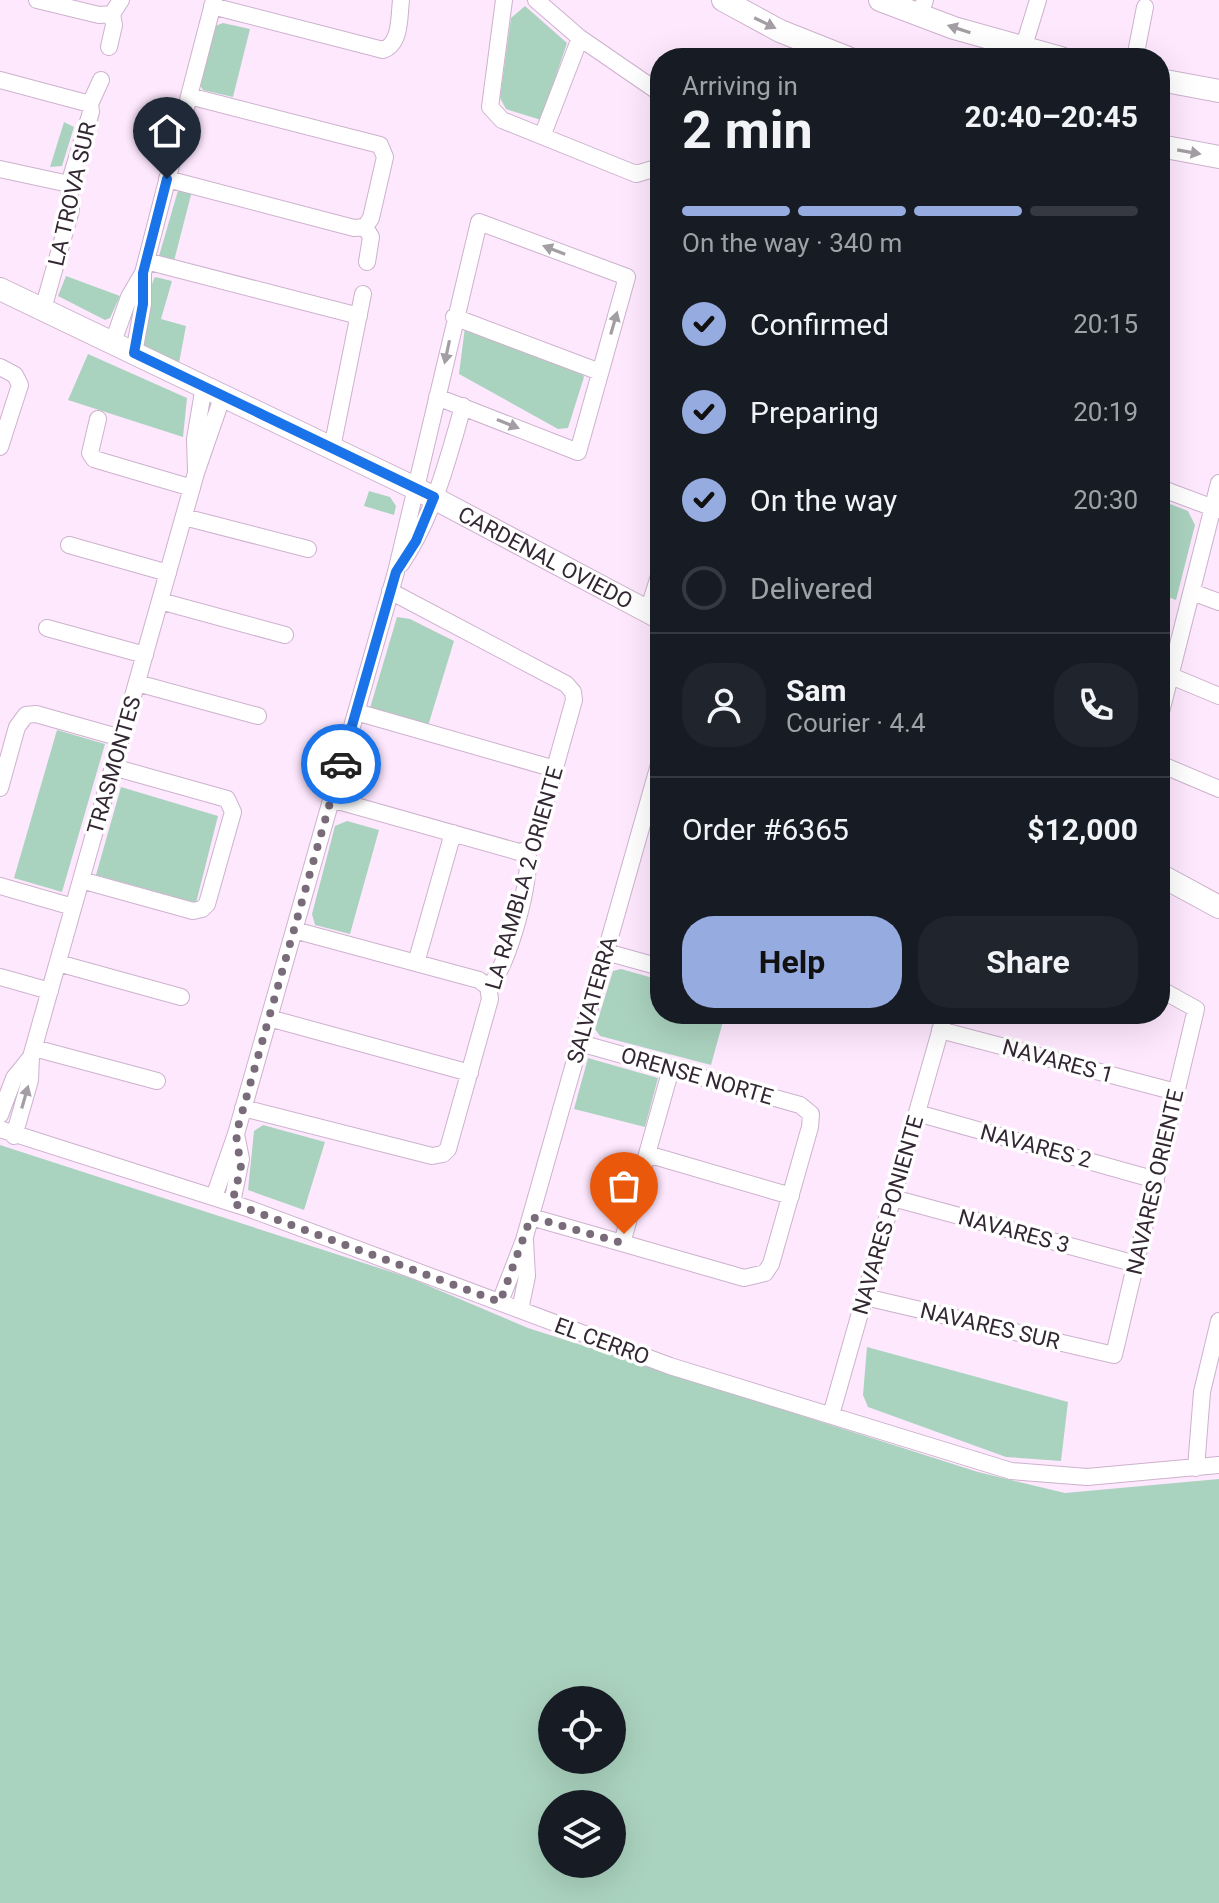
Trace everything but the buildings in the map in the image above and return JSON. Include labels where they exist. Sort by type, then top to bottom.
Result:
[{"type":"street","points":[[37,0],[99,15],[116,7]]},
{"type":"street","points":[[113,342],[129,297],[144,267],[213,3],[379,50],[390,48],[396,39],[401,0]]},
{"type":"street","points":[[504,0],[490,107],[502,120],[636,174],[650,171]]},
{"type":"street","points":[[501,18],[514,0]]},
{"type":"street","points":[[536,0],[580,38],[650,86]]},
{"type":"street","points":[[723,0],[802,48]]},
{"type":"street","points":[[880,0],[922,8],[1021,48]]},
{"type":"street","points":[[1023,48],[1038,0]]},
{"type":"street","points":[[109,47],[116,7]]},
{"type":"street","points":[[1137,48],[1145,7]]},
{"type":"street","points":[[543,134],[580,38]]},
{"type":"street","points":[[0,80],[90,104]]},
{"type":"street","name":"LA TROVA SUR","points":[[43,309],[73,205],[69,184],[91,112],[90,104],[101,80]]},
{"type":"street","points":[[1170,82],[1219,91]]},
{"type":"street","points":[[189,96],[376,144],[383,149],[385,157],[371,218],[365,227]]},
{"type":"street","points":[[1170,148],[1219,157]]},
{"type":"street","points":[[0,169],[69,184]]},
{"type":"street","points":[[167,179],[354,228],[365,227]]},
{"type":"street","points":[[425,492],[437,397],[479,222],[627,277],[578,452],[437,397]]},
{"type":"street","points":[[365,227],[371,237],[367,262]]},
{"type":"street","points":[[144,267],[359,316]]},
{"type":"street","points":[[134,353],[143,304],[144,267]]},
{"type":"street","name":"CARDENAL OVIEDO","points":[[0,289],[425,492],[650,612]]},
{"type":"street","points":[[332,448],[363,294]]},
{"type":"street","points":[[454,317],[600,372]]},
{"type":"street","points":[[0,367],[18,379],[19,391],[1,442]]},
{"type":"street","name":"TRASMONTES","points":[[7,1133],[30,1080],[32,1052],[194,481],[195,439],[213,390]]},
{"type":"street","points":[[214,1197],[236,1134],[390,591],[425,492],[463,406]]},
{"type":"street","points":[[98,419],[90,453],[94,459],[194,481]]},
{"type":"street","points":[[1170,649],[1192,592],[1216,509],[1219,483]]},
{"type":"street","points":[[1170,492],[1216,509]]},
{"type":"street","points":[[184,517],[308,549]]},
{"type":"street","points":[[69,545],[168,573]]},
{"type":"street","name":"LA RAMBLA 2 ORIENTE","points":[[243,1108],[432,1156],[443,1154],[448,1149],[490,999],[488,987],[502,970],[529,871],[527,850],[534,843],[574,700],[573,692],[566,684],[390,591]]},
{"type":"street","points":[[1192,592],[1219,602]]},
{"type":"street","points":[[160,601],[285,635]]},
{"type":"street","points":[[47,628],[145,655]]},
{"type":"street","points":[[1170,669],[1170,680]]},
{"type":"street","points":[[1171,676],[1219,696]]},
{"type":"street","points":[[137,683],[258,716]]},
{"type":"street","points":[[356,712],[555,769]]},
{"type":"street","points":[[0,788],[17,727],[26,715],[41,715],[121,738]]},
{"type":"street","points":[[81,880],[193,911],[207,904],[233,812],[227,799],[113,767]]},
{"type":"street","points":[[1170,775],[1219,789]]},
{"type":"street","name":"SALVATERRA","points":[[500,1302],[531,1217],[650,796]]},
{"type":"street","points":[[331,799],[519,852],[527,850]]},
{"type":"street","points":[[416,963],[453,833]]},
{"type":"street","points":[[1170,880],[1219,907]]},
{"type":"street","points":[[0,886],[73,907]]},
{"type":"street","points":[[294,930],[479,980],[488,987]]},
{"type":"street","points":[[606,952],[650,964]]},
{"type":"street","points":[[58,963],[181,997]]},
{"type":"street","points":[[0,977],[50,991]]},
{"type":"street","name":"NAVARES ORIENTE","points":[[1114,1355],[1196,1009],[1170,995]]},
{"type":"street","points":[[269,1018],[470,1073]]},
{"type":"street","name":"NAVARES PONIENTE","points":[[831,1415],[941,1024]]},
{"type":"street","name":"NAVARES 1","points":[[949,1024],[1176,1092]]},
{"type":"street","name":"ORENSE NORTE","points":[[580,1043],[800,1105],[811,1114],[791,1196]]},
{"type":"street","points":[[32,1052],[157,1081]]},
{"type":"street","name":"TRASMONTES","points":[[0,1115],[14,1078],[32,1052]]},
{"type":"street","points":[[622,1243],[671,1069]]},
{"type":"street","name":"NAVARES 2","points":[[917,1113],[1156,1180]]},
{"type":"street","name":"EL CERRO","points":[[7,1133],[232,1203],[670,1366],[1011,1471],[1087,1477],[1219,1465]]},
{"type":"street","points":[[232,1203],[241,1168],[236,1134]]},
{"type":"street","points":[[531,1217],[744,1278],[758,1277],[771,1264],[791,1196],[647,1154]]},
{"type":"street","name":"NAVARES 3","points":[[893,1198],[1136,1264]]},
{"type":"street","name":"SALVATERRA","points":[[520,1310],[527,1276],[524,1240]]},
{"type":"street","name":"NAVARES SUR","points":[[865,1297],[1114,1355]]},
{"type":"street","points":[[1196,1468],[1202,1392],[1219,1321]]},
{"type":"green space","points":[[525,6],[567,43],[541,120],[506,109],[500,98],[511,18]]},
{"type":"green space","points":[[223,23],[250,29],[233,97],[203,90],[200,85],[215,26]]},
{"type":"green space","points":[[64,122],[74,127],[62,166],[50,167]]},
{"type":"green space","points":[[179,187],[192,191],[174,261],[159,256]]},
{"type":"green space","points":[[66,276],[120,296],[110,318],[105,320],[58,296]]},
{"type":"green space","points":[[155,277],[172,281],[161,319],[186,326],[179,363],[142,345],[150,290]]},
{"type":"green space","points":[[465,327],[580,370],[584,377],[568,428],[558,429],[459,374]]},
{"type":"green space","points":[[88,354],[187,398],[183,437],[68,400]]},
{"type":"green space","points":[[369,491],[390,497],[396,506],[394,515],[364,506]]},
{"type":"green space","points":[[1170,504],[1188,511],[1195,525],[1176,600],[1170,598]]},
{"type":"green space","points":[[397,617],[410,619],[454,641],[428,726],[370,708]]},
{"type":"green space","points":[[57,730],[105,744],[62,892],[14,878]]},
{"type":"green space","points":[[121,787],[218,816],[196,903],[96,875]]},
{"type":"green space","points":[[347,821],[379,830],[350,934],[315,925],[312,914],[335,826]]},
{"type":"green space","points":[[621,969],[650,977],[650,1024],[722,1024],[711,1065],[600,1036],[595,1029],[613,971]]},
{"type":"green space","points":[[588,1058],[658,1078],[645,1127],[574,1109]]},
{"type":"green space","points":[[263,1125],[325,1142],[304,1210],[248,1190],[254,1131]]},
{"type":"green space","points":[[0,1145],[410,1278],[528,1328],[978,1472],[1065,1493],[1219,1479],[1219,1903],[0,1903]]},
{"type":"green space","points":[[867,1347],[1068,1402],[1061,1461],[1006,1457],[868,1407],[863,1395]]},
{"type":"way so far","points":[[341,764],[236,1134],[241,1168],[232,1203],[396,1261],[500,1302],[531,1217],[622,1243],[624,1234]]},
{"type":"route","points":[[167,179],[143,273],[143,304],[134,353],[434,497],[416,541],[396,572],[341,764]]}]
